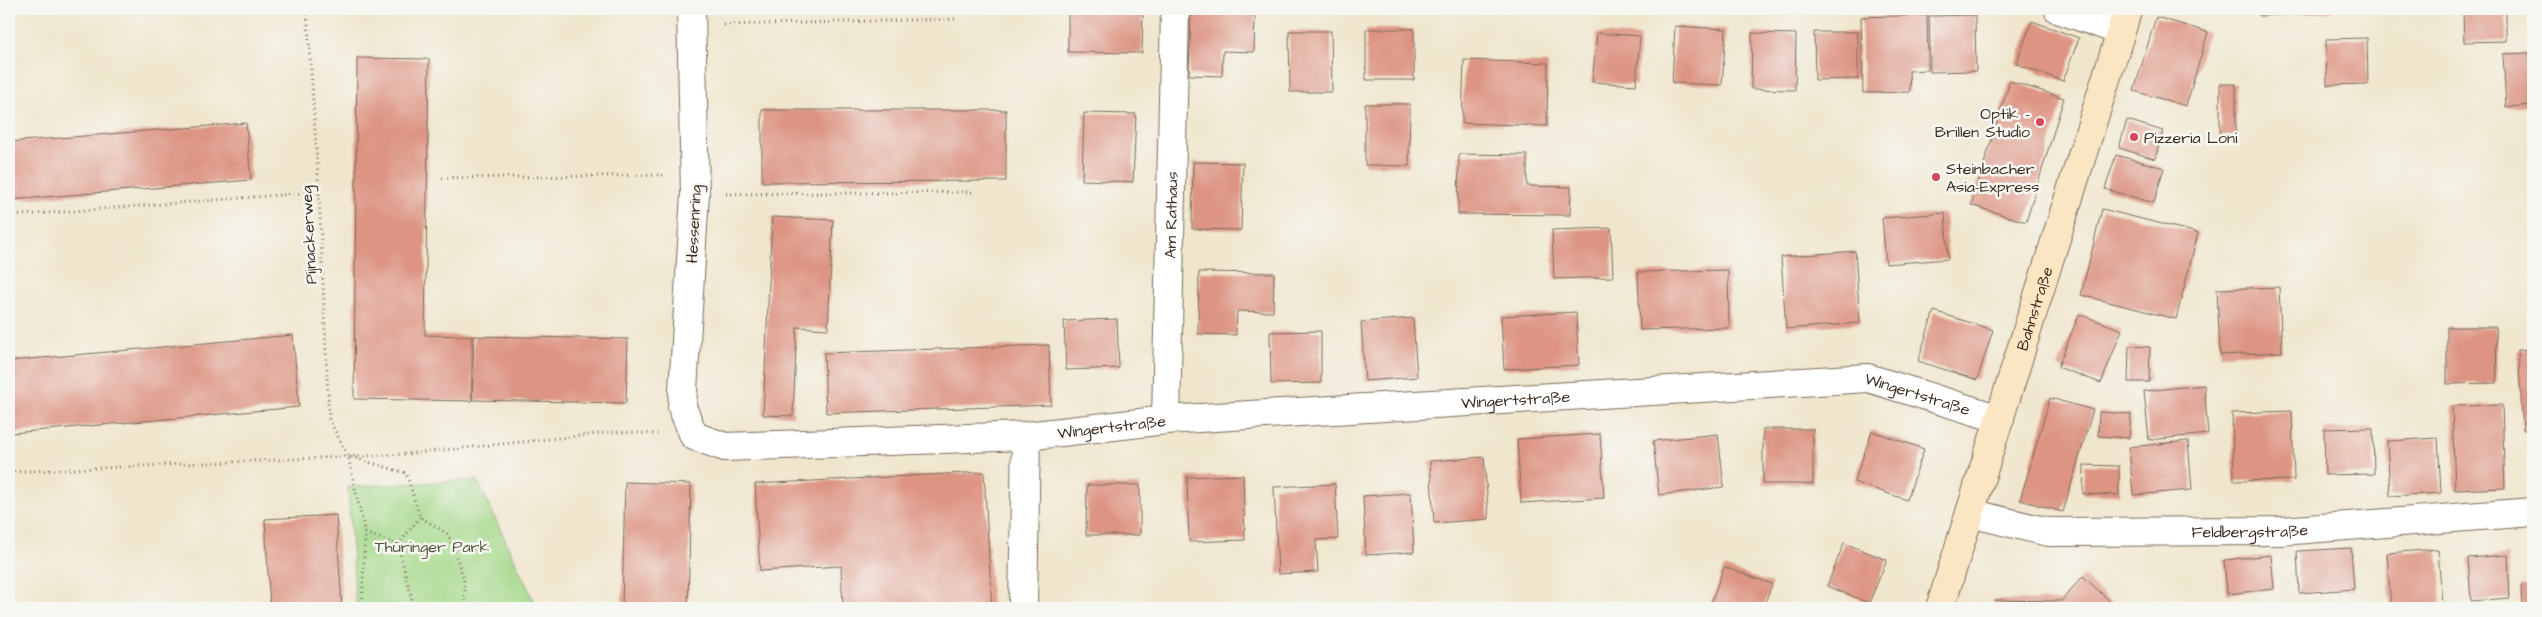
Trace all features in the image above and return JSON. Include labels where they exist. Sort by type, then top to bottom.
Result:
[{"type":"main road","name":"Bahnstraße","points":[[1940,608],[2125,20]]},
{"type":"street","name":"Am Rathaus","points":[[1166,420],[1174,9]]},
{"type":"street","points":[[2058,9],[2125,20]]},
{"type":"street","name":"Hessenring","points":[[691,17],[695,184],[682,407],[694,436]]},
{"type":"street","name":"Wingertstraße","points":[[694,436],[725,447],[1026,436],[1166,420],[1868,378],[2000,419]]},
{"type":"street","points":[[1023,608],[1026,436]]},
{"type":"street","name":"Feldbergstraße","points":[[1970,513],[2048,532],[2058,532],[2280,531],[2533,512]]},
{"type":"path","name":"Pijnackerweg","points":[[308,9],[319,192],[329,418],[348,456],[365,533],[362,608]]},
{"type":"path","points":[[691,17],[957,19]]},
{"type":"path","points":[[442,178],[976,192]]},
{"type":"path","points":[[9,216],[319,192]]},
{"type":"path","points":[[9,472],[406,454],[616,432],[694,436]]},
{"type":"path","points":[[348,456],[406,473],[420,516],[448,534],[464,579],[466,608]]},
{"type":"path","points":[[398,545],[420,516]]},
{"type":"path","points":[[365,533],[398,545]]},
{"type":"path","points":[[398,545],[413,603]]},
{"type":"path","points":[[405,608],[413,603],[440,608]]},
{"type":"green space","name":"Thüringer Park","points":[[477,480],[537,608],[356,608],[348,487]]},
{"type":"building","points":[[1068,9],[1143,9],[1142,53],[1068,52]]},
{"type":"building","points":[[2259,9],[2332,9],[2332,12],[2259,16]]},
{"type":"building","points":[[2463,9],[2506,9],[2506,41],[2464,42]]},
{"type":"building","points":[[1191,13],[1255,15],[1254,52],[1223,51],[1222,76],[1189,75]]},
{"type":"building","points":[[1927,15],[1928,70],[1909,71],[1910,92],[1863,93],[1861,17]]},
{"type":"building","points":[[1975,15],[1976,71],[1930,72],[1929,16]]},
{"type":"building","points":[[2156,17],[2208,32],[2186,106],[2134,91]]},
{"type":"building","points":[[2032,21],[2079,38],[2063,81],[2016,64]]},
{"type":"building","points":[[1675,26],[1726,29],[1722,85],[1672,83]]},
{"type":"building","points":[[1366,29],[1414,29],[1414,80],[1366,80]]},
{"type":"building","points":[[1289,31],[1331,31],[1332,92],[1290,92]]},
{"type":"building","points":[[1814,32],[1858,32],[1858,79],[1815,80]]},
{"type":"building","points":[[1597,33],[1640,36],[1636,85],[1592,82]]},
{"type":"building","points":[[1752,33],[1796,34],[1795,90],[1751,89]]},
{"type":"building","points":[[2367,38],[2368,84],[2327,85],[2326,39]]},
{"type":"building","points":[[2529,53],[2531,105],[2506,107],[2503,54]]},
{"type":"building","points":[[357,58],[429,59],[425,335],[472,336],[472,401],[354,399]]},
{"type":"building","points":[[1464,60],[1548,63],[1547,126],[1462,123]]},
{"type":"building","points":[[2010,81],[2064,98],[2026,222],[1971,205]]},
{"type":"building","points":[[2220,84],[2236,84],[2236,136],[2220,136]]},
{"type":"building","points":[[1365,104],[1410,104],[1409,166],[1365,165]]},
{"type":"building","points":[[762,110],[1006,110],[1006,181],[762,182]]},
{"type":"building","points":[[1084,113],[1136,114],[1133,182],[1082,180]]},
{"type":"building","points":[[2127,120],[2163,131],[2155,159],[2119,148]]},
{"type":"building","points":[[246,123],[251,180],[9,200],[9,142]]},
{"type":"building","points":[[1459,154],[1527,155],[1527,186],[1571,187],[1570,215],[1458,214]]},
{"type":"building","points":[[2116,155],[2164,168],[2154,203],[2105,189]]},
{"type":"building","points":[[1193,162],[1243,163],[1241,230],[1192,229]]},
{"type":"building","points":[[2102,209],[2198,233],[2176,319],[2081,295]]},
{"type":"building","points":[[1945,213],[1948,259],[1886,264],[1882,218]]},
{"type":"building","points":[[772,217],[833,220],[828,329],[797,327],[793,416],[763,415]]},
{"type":"building","points":[[1611,228],[1613,277],[1554,279],[1552,230]]},
{"type":"building","points":[[1855,251],[1860,323],[1786,329],[1781,257]]},
{"type":"building","points":[[1728,270],[1729,328],[1640,330],[1638,272]]},
{"type":"building","points":[[1199,272],[1274,273],[1273,312],[1237,311],[1236,335],[1198,334]]},
{"type":"building","points":[[2279,287],[2282,352],[2220,355],[2217,289]]},
{"type":"building","points":[[1934,311],[1993,330],[1977,380],[1918,361]]},
{"type":"building","points":[[1576,312],[1579,365],[1504,369],[1501,316]]},
{"type":"building","points":[[2079,314],[2122,330],[2101,383],[2058,367]]},
{"type":"building","points":[[1413,318],[1417,377],[1365,381],[1361,322]]},
{"type":"building","points":[[1117,319],[1119,368],[1066,370],[1064,321]]},
{"type":"building","points":[[2447,327],[2496,327],[2497,383],[2447,384]]},
{"type":"building","points":[[1321,331],[1321,383],[1271,384],[1270,332]]},
{"type":"building","points":[[293,335],[299,407],[12,433],[9,361]]},
{"type":"building","points":[[474,336],[628,339],[626,403],[472,400]]},
{"type":"building","points":[[1049,345],[1051,405],[826,413],[824,353]]},
{"type":"building","points":[[2129,346],[2150,347],[2149,382],[2128,382]]},
{"type":"building","points":[[2533,349],[2533,429],[2523,430],[2518,350]]},
{"type":"building","points":[[2204,385],[2208,434],[2149,440],[2144,391]]},
{"type":"building","points":[[2050,398],[2093,410],[2063,512],[2020,500]]},
{"type":"building","points":[[2502,405],[2505,488],[2455,490],[2452,406]]},
{"type":"building","points":[[2292,411],[2294,480],[2234,481],[2232,413]]},
{"type":"building","points":[[2099,412],[2131,414],[2129,438],[2098,436]]},
{"type":"building","points":[[2373,428],[2374,474],[2325,475],[2324,429]]},
{"type":"building","points":[[1763,429],[1813,429],[1813,484],[1763,484]]},
{"type":"building","points":[[1872,431],[1924,449],[1907,500],[1854,482]]},
{"type":"building","points":[[1600,434],[1604,498],[1521,503],[1517,439]]},
{"type":"building","points":[[1718,434],[1724,487],[1659,495],[1653,441]]},
{"type":"building","points":[[2438,438],[2441,493],[2390,496],[2387,441]]},
{"type":"building","points":[[2188,441],[2192,490],[2133,495],[2129,447]]},
{"type":"building","points":[[1484,457],[1489,519],[1434,523],[1430,461]]},
{"type":"building","points":[[2084,465],[2119,466],[2119,495],[2083,494]]},
{"type":"building","points":[[984,472],[992,608],[843,608],[841,566],[760,571],[755,484]]},
{"type":"building","points":[[1243,475],[1245,540],[1189,542],[1187,477]]},
{"type":"building","points":[[625,482],[691,484],[688,608],[622,608]]},
{"type":"building","points":[[1335,484],[1338,539],[1316,540],[1318,572],[1278,574],[1274,487]]},
{"type":"building","points":[[1087,485],[1140,485],[1140,535],[1086,535]]},
{"type":"building","points":[[1411,493],[1414,552],[1366,555],[1363,496]]},
{"type":"building","points":[[336,515],[342,608],[270,608],[265,519]]},
{"type":"building","points":[[1844,543],[1887,560],[1869,603],[1827,586]]},
{"type":"building","points":[[2351,548],[2354,589],[2299,593],[2297,551]]},
{"type":"building","points":[[2438,549],[2442,604],[2391,608],[2387,553]]},
{"type":"building","points":[[2271,555],[2274,589],[2227,594],[2224,560]]},
{"type":"building","points":[[2508,555],[2510,598],[2471,601],[2468,558]]},
{"type":"building","points":[[1724,567],[1772,584],[1763,608],[1709,608]]},
{"type":"building","points":[[2083,576],[2117,608],[1995,608],[1995,600],[2061,601]]},
{"type":"building","points":[[2533,585],[2533,608],[2522,608],[2521,586]]},
{"type":"building","points":[[2356,606],[2356,608],[2322,608],[2322,607]]},
{"type":"place","name":"Optik - Brillen Studio","points":[[2040,122]]},
{"type":"place","name":"Pizzeria Loni","points":[[2134,137]]},
{"type":"place","name":"Steinbacher Asia-Express","points":[[1936,177]]}]
